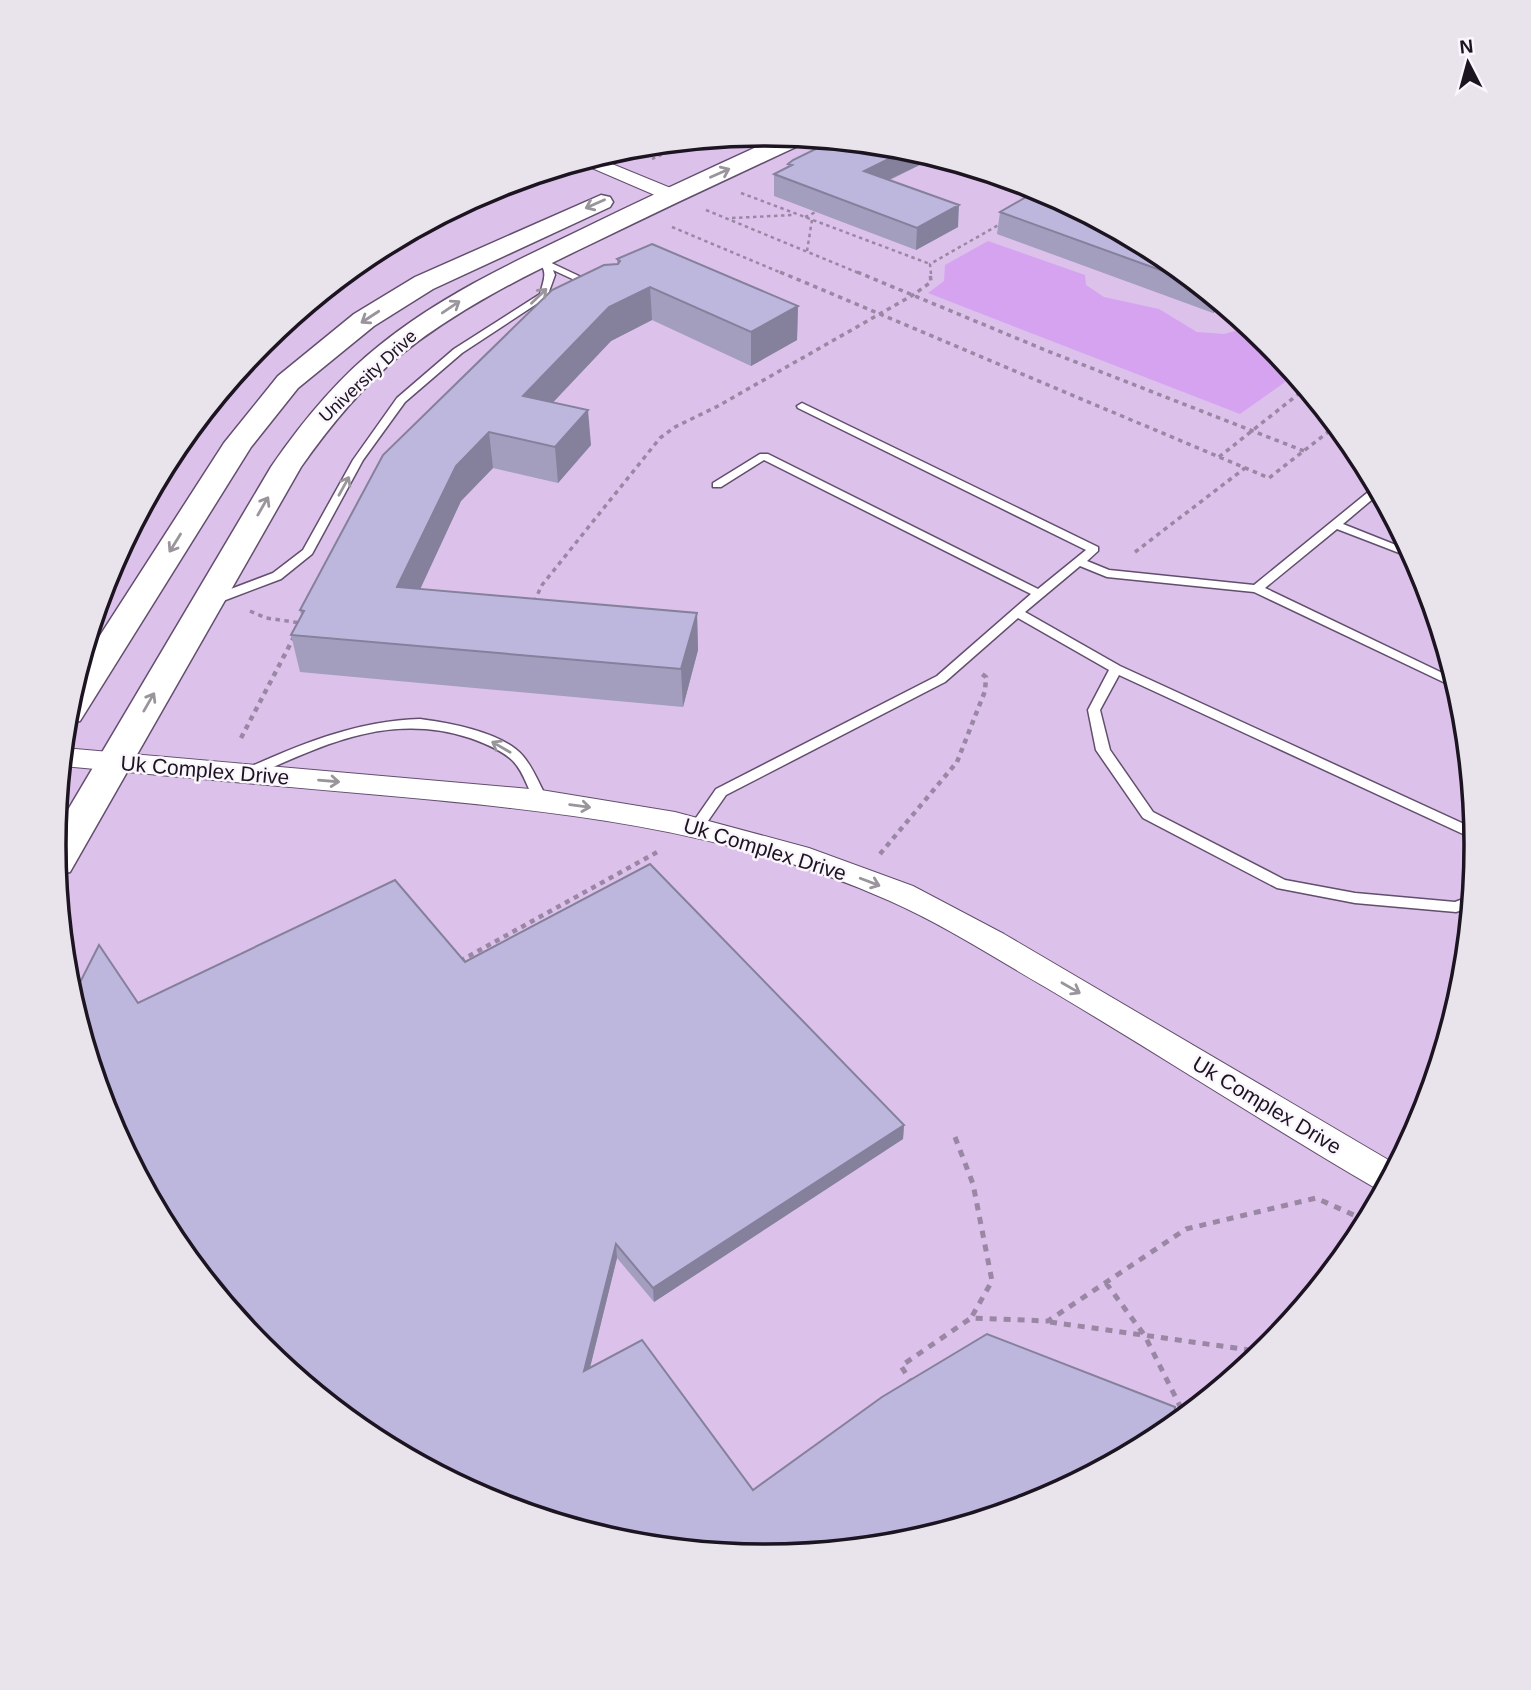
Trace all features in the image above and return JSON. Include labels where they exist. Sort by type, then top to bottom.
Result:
[{"type":"street","name":"University Drive","points":[[66,845],[286,467],[310,432],[342,396],[402,340],[468,296],[543,262],[671,195],[779,146]]},
{"type":"street","name":"University Drive","points":[[86,684],[239,443],[288,382],[364,320],[424,283],[644,173],[714,148]]},
{"type":"street","points":[[607,165],[644,173],[671,195]]},
{"type":"street","name":"Uk Complex Drive","points":[[72,758],[541,800],[696,828],[798,855],[902,894],[993,942],[1382,1174]]},
{"type":"lane","points":[[543,262],[601,289]]},
{"type":"lane","points":[[207,604],[277,576],[308,552],[358,460],[401,400],[458,351],[544,295],[550,275],[543,262]]},
{"type":"lane","points":[[696,828],[721,792],[942,679],[1017,612],[1094,550],[802,406]]},
{"type":"lane","points":[[717,485],[764,456],[1040,594]]},
{"type":"lane","points":[[1257,589],[1371,495]]},
{"type":"lane","points":[[1337,525],[1398,550]]},
{"type":"lane","points":[[1079,562],[1107,573],[1257,589],[1444,679]]},
{"type":"lane","points":[[1017,612],[1116,669],[1464,829]]},
{"type":"lane","points":[[1116,669],[1094,710],[1102,750],[1148,815],[1282,884],[1380,900],[1456,906],[1462,904]]},
{"type":"lane","points":[[248,773],[317,742],[358,728],[414,722],[463,729],[499,745],[520,760],[541,800]]},
{"type":"path","points":[[644,173],[676,152]]},
{"type":"path","points":[[734,191],[930,264],[1006,221]]},
{"type":"path","points":[[699,207],[1304,451]]},
{"type":"path","points":[[804,217],[816,212]]},
{"type":"path","points":[[727,219],[797,214]]},
{"type":"path","points":[[807,251],[812,220]]},
{"type":"path","points":[[665,224],[1269,478],[1329,431]]},
{"type":"path","points":[[531,607],[542,585],[660,438],[675,427],[913,295],[931,282],[930,264]]},
{"type":"path","points":[[1219,457],[1299,394]]},
{"type":"path","points":[[240,738],[302,622],[266,618],[245,609],[254,605]]},
{"type":"path","points":[[858,877],[957,762],[985,691],[986,677],[977,671]]},
{"type":"path","points":[[456,963],[662,849]]},
{"type":"path","points":[[915,1388],[901,1366],[971,1318],[992,1281],[973,1184],[955,1137]]},
{"type":"path","points":[[1048,1321],[1186,1229],[1316,1198],[1357,1217]]},
{"type":"path","points":[[1106,1283],[1145,1336],[1181,1407]]},
{"type":"path","points":[[971,1318],[1048,1321],[1248,1350]]},
{"type":"shaded area","points":[[720,147],[811,147],[902,159],[946,170],[1033,199],[1075,218],[1154,264],[1191,290],[1226,319],[1291,384],[1320,419],[1371,495],[1411,578],[1427,620],[1441,664],[1459,754],[1463,799],[1463,891],[1459,936],[1441,1026],[1411,1112],[1392,1154],[1371,1195],[1320,1271],[1260,1339],[1226,1371],[1191,1400],[1113,1451],[808,1543],[746,1544],[128,1131],[104,1070],[80,981],[68,891],[68,799],[72,754],[90,664],[120,578],[139,536],[160,495],[211,419],[271,351],[305,319],[340,290],[416,240],[456,218],[541,183],[629,159],[674,152]]},
{"type":"shaded area","points":[[988,241],[1085,275],[1086,285],[1104,297],[1159,309],[1197,332],[1224,334],[1238,330],[1288,380],[1240,414],[928,293],[944,281],[945,265]]},
{"type":"building","points":[[818,148],[892,157],[864,171],[959,205],[917,228],[774,174],[792,165],[788,164]]},
{"type":"building","points":[[1027,197],[1075,218],[1165,272],[1000,212]]},
{"type":"building","points":[[652,244],[798,306],[751,332],[650,287],[609,307],[523,396],[588,410],[555,447],[489,432],[456,466],[397,587],[697,613],[681,669],[291,635],[304,611],[300,610],[383,455],[552,290],[604,265],[618,264],[620,261],[617,259]]},
{"type":"building","points":[[650,864],[904,1125],[653,1288],[616,1244],[584,1371],[642,1340],[753,1490],[882,1397],[987,1334],[1175,1407],[1175,1412],[1075,1472],[990,1507],[902,1531],[811,1543],[766,1544],[720,1543],[629,1531],[541,1507],[456,1472],[377,1426],[340,1400],[271,1339],[211,1271],[184,1233],[160,1194],[120,1112],[90,1026],[80,982],[99,945],[138,1003],[395,880],[465,962]]}]
